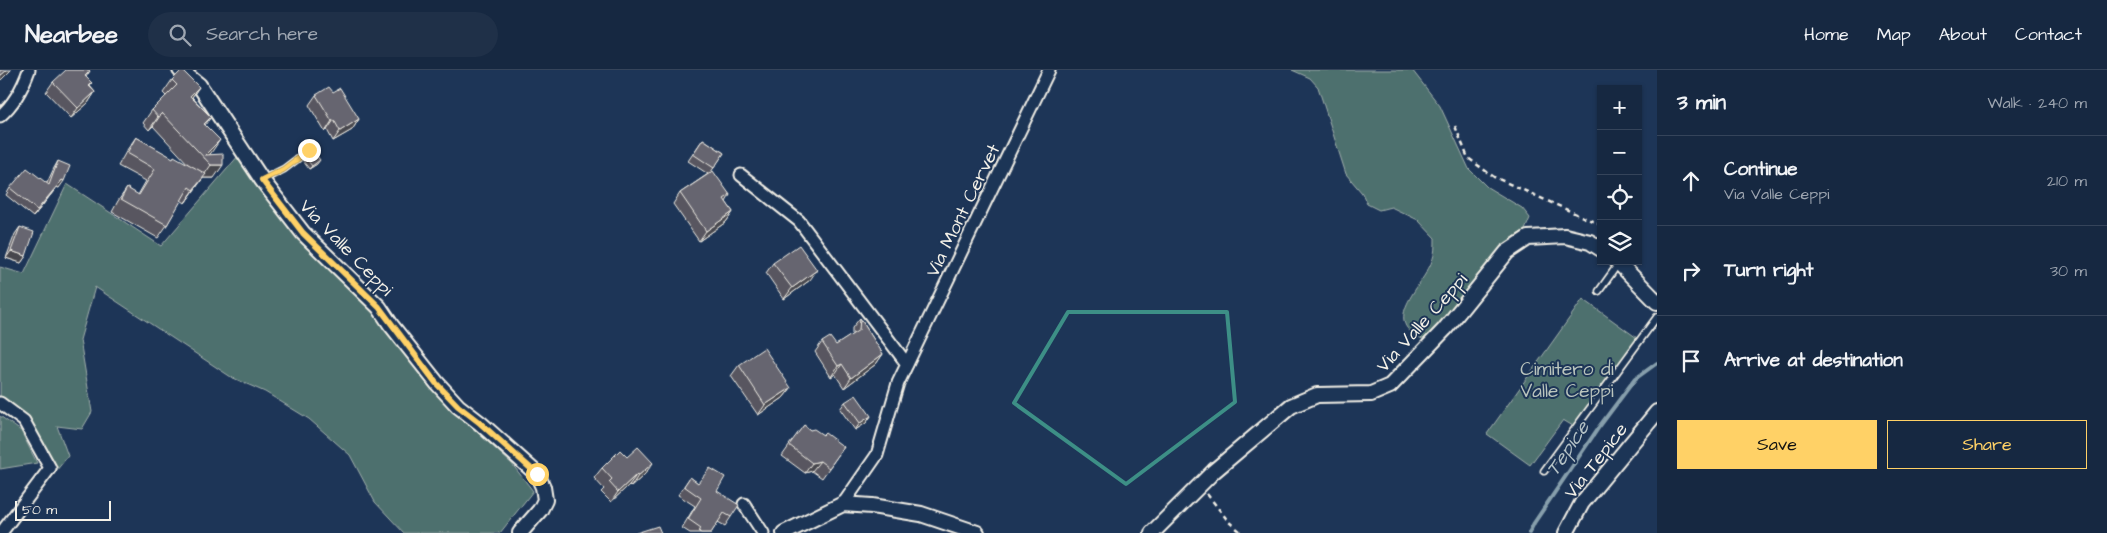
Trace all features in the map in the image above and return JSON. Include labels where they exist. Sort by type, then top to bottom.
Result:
[{"type":"street","points":[[0,116],[6,111],[24,84],[29,70]]},
{"type":"street","name":"Via Valle Ceppi","points":[[180,70],[199,85],[262,180],[303,233],[379,307],[436,383],[458,406],[537,474],[543,487],[545,500],[540,510],[520,533]]},
{"type":"street","name":"Via Mont Cervet","points":[[844,504],[877,456],[898,383],[1048,70]]},
{"type":"street","points":[[741,175],[799,221],[907,364]]},
{"type":"street","name":"Via Valle Ceppi","points":[[1152,533],[1200,485],[1291,406],[1317,395],[1370,394],[1390,386],[1445,329],[1507,252],[1528,238],[1565,236],[1590,242],[1597,246]]},
{"type":"street","points":[[1621,265],[1657,302]]},
{"type":"street","points":[[0,404],[24,421],[50,468],[2,527]]},
{"type":"street","name":"Via Tepice","points":[[1566,533],[1582,503],[1657,412]]},
{"type":"street","points":[[744,504],[763,533]]},
{"type":"street","points":[[784,533],[844,504],[872,506],[921,514],[976,533]]},
{"type":"lane","points":[[262,180],[284,169],[309,150]]},
{"type":"lane","points":[[1599,292],[1616,265]]},
{"type":"lane","points":[[1544,471],[1657,318]]},
{"type":"path","points":[[1455,126],[1468,158],[1494,178],[1597,223]]},
{"type":"path","points":[[1200,485],[1229,522],[1242,533]]},
{"type":"highlighted area","points":[[1068,312],[1227,312],[1235,402],[1126,484],[1014,403]]},
{"type":"green space","points":[[1292,70],[1412,70],[1440,106],[1469,169],[1487,187],[1522,208],[1530,218],[1525,230],[1514,237],[1425,340],[1411,333],[1405,324],[1404,314],[1407,304],[1432,261],[1435,238],[1418,220],[1391,207],[1379,210],[1367,204],[1362,193],[1346,174],[1318,87],[1310,78]]},
{"type":"green space","points":[[239,155],[373,309],[431,387],[455,412],[512,464],[533,491],[500,533],[404,533],[375,502],[350,455],[309,419],[265,392],[231,377],[95,287],[80,340],[92,412],[82,429],[57,426],[68,456],[56,471],[26,417],[0,398],[0,267],[24,274],[67,184],[161,246]]},
{"type":"green space","name":"Cimitero di Valle Ceppi","points":[[1583,299],[1637,338],[1573,426],[1563,420],[1530,465],[1487,434]]},
{"type":"green space","points":[[0,416],[21,431],[37,463],[0,469]]},
{"type":"building","points":[[0,70],[7,70],[0,76]]},
{"type":"building","points":[[66,70],[90,71],[85,76],[92,83],[89,86],[95,92],[78,108],[53,82]]},
{"type":"building","points":[[182,70],[199,87],[190,96],[211,117],[204,124],[220,140],[205,155],[223,154],[223,165],[211,165],[162,113],[158,117],[152,110],[177,85],[172,80]]},
{"type":"building","points":[[329,87],[333,92],[340,88],[359,119],[340,131],[316,95]]},
{"type":"building","points":[[136,137],[206,174],[193,190],[189,187],[167,225],[121,199],[127,188],[139,195],[155,169],[127,153]]},
{"type":"building","points":[[703,139],[724,153],[714,168],[693,154]]},
{"type":"building","points":[[313,151],[320,160],[312,166],[305,157]]},
{"type":"building","points":[[58,161],[70,166],[64,181],[62,180],[37,210],[10,188],[27,168],[49,185]]},
{"type":"building","points":[[713,171],[730,195],[724,199],[733,212],[706,231],[680,193]]},
{"type":"building","points":[[20,227],[34,232],[26,256],[11,251]]},
{"type":"building","points":[[799,245],[817,270],[792,288],[773,263]]},
{"type":"building","points":[[860,318],[883,354],[851,378],[842,364],[838,366],[822,342],[830,337],[836,345],[859,330]]},
{"type":"building","points":[[764,348],[791,388],[765,405],[739,365]]},
{"type":"building","points":[[856,395],[871,416],[860,423],[845,402]]},
{"type":"building","points":[[804,425],[810,430],[814,429],[823,435],[825,433],[844,447],[829,468],[820,461],[812,463],[789,445]]},
{"type":"building","points":[[638,447],[653,463],[638,476],[637,474],[618,492],[609,482],[612,479],[602,468],[620,450],[627,457]]},
{"type":"building","points":[[710,468],[725,477],[717,491],[739,505],[731,517],[724,513],[711,533],[701,533],[699,532],[701,528],[688,519],[701,498],[684,486],[690,477],[698,483]]},
{"type":"building","points":[[658,526],[661,533],[636,533]]},
{"type":"waterway","name":"Tepice","points":[[1529,533],[1599,427],[1635,379],[1657,363]]},
{"type":"route","points":[[309,150],[284,169],[262,180],[303,233],[379,307],[436,383],[458,406],[537,474]]}]
